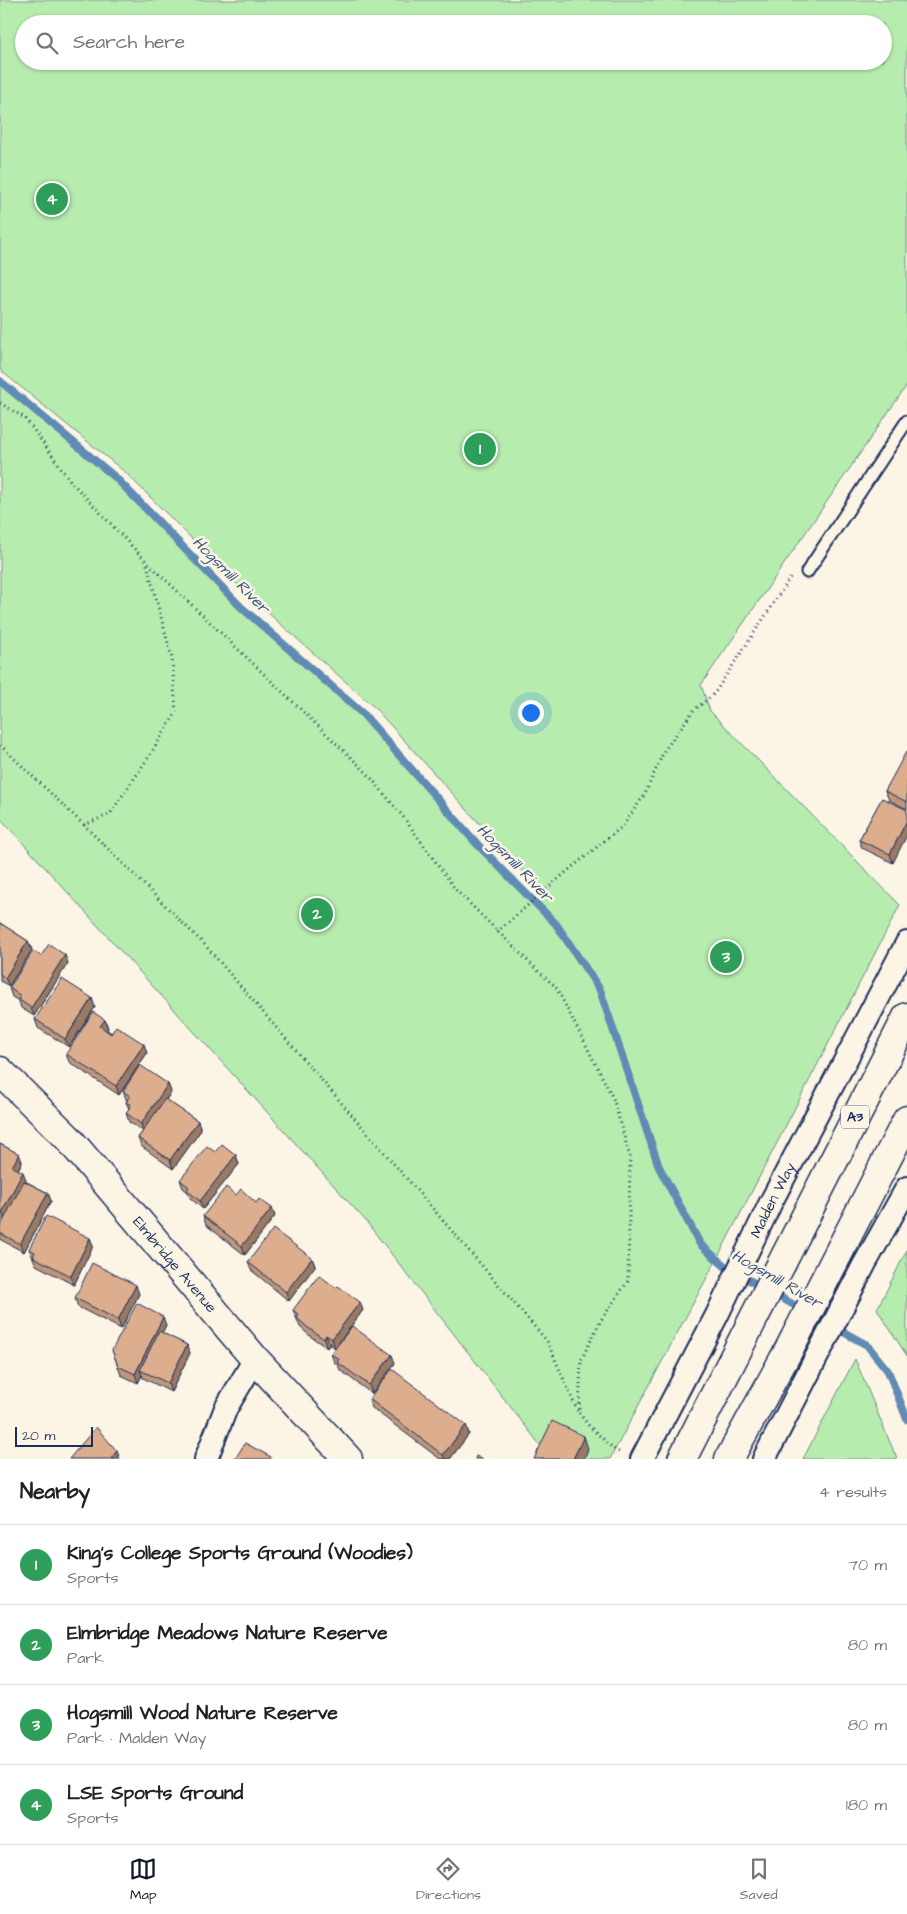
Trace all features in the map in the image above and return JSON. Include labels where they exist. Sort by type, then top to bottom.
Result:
[{"type":"main road","name":"A3","points":[[682,1459],[907,1017]]},
{"type":"main road","name":"Elmbridge Avenue","points":[[0,1071],[68,1138],[255,1359],[348,1459]]},
{"type":"main road","points":[[729,1459],[786,1355],[907,1120]]},
{"type":"street","name":"Malden Way","points":[[632,1456],[717,1315],[771,1202],[907,943]]},
{"type":"street","points":[[764,1459],[864,1265],[907,1188]]},
{"type":"street","points":[[206,1459],[226,1408],[255,1359]]},
{"type":"lane","points":[[807,572],[907,421]]},
{"type":"path","points":[[0,403],[26,418],[72,483],[146,561],[368,773],[404,818],[456,890],[556,987],[612,1098],[630,1157],[628,1281],[601,1320],[581,1360],[579,1413]]},
{"type":"path","points":[[84,825],[110,814],[176,713],[172,658],[146,561]]},
{"type":"path","points":[[498,932],[571,868],[623,826],[645,794],[664,752],[693,711],[714,694],[793,573]]},
{"type":"path","points":[[0,745],[205,945],[547,1341],[579,1413],[589,1426],[615,1450],[632,1456]]},
{"type":"green space","points":[[0,0],[907,0],[907,385],[701,685],[710,711],[900,905],[720,1253],[610,1459],[551,1459],[365,1220],[0,818],[0,381],[123,485],[241,607],[363,714],[478,845],[536,904],[545,896],[374,707],[250,597],[126,473],[0,370]]},
{"type":"green space","points":[[907,1250],[907,1356],[877,1309]]},
{"type":"green space","points":[[855,1359],[897,1459],[803,1459]]},
{"type":"building","points":[[907,753],[907,802],[885,791]]},
{"type":"building","points":[[882,798],[907,810],[907,820],[890,854],[859,840]]},
{"type":"building","points":[[0,923],[28,941],[5,978],[0,974]]},
{"type":"building","points":[[49,944],[65,955],[31,1008],[18,999],[21,996],[9,988],[33,951],[41,956]]},
{"type":"building","points":[[62,979],[92,998],[65,1039],[35,1019]]},
{"type":"building","points":[[93,1012],[105,1020],[100,1026],[111,1034],[116,1026],[144,1044],[116,1086],[66,1054]]},
{"type":"building","points":[[140,1065],[168,1084],[141,1124],[126,1113],[131,1105],[126,1102],[130,1096],[123,1091]]},
{"type":"building","points":[[165,1099],[198,1121],[170,1160],[138,1138]]},
{"type":"building","points":[[0,1144],[19,1154],[12,1167],[23,1172],[2,1212],[0,1211]]},
{"type":"building","points":[[222,1144],[236,1155],[200,1201],[187,1190],[189,1187],[180,1180],[207,1146],[215,1152]]},
{"type":"building","points":[[24,1181],[48,1193],[20,1244],[0,1233],[0,1227]]},
{"type":"building","points":[[226,1187],[236,1195],[241,1189],[256,1203],[259,1199],[272,1208],[242,1246],[203,1216]]},
{"type":"building","points":[[46,1216],[90,1238],[71,1276],[33,1257],[35,1252],[29,1249]]},
{"type":"building","points":[[273,1229],[312,1258],[286,1292],[248,1262]]},
{"type":"building","points":[[92,1263],[136,1285],[118,1320],[75,1298]]},
{"type":"building","points":[[319,1275],[336,1288],[338,1286],[360,1302],[332,1339],[326,1335],[324,1339],[307,1327],[297,1318],[299,1315],[293,1310]]},
{"type":"building","points":[[137,1303],[163,1317],[135,1374],[118,1366],[112,1350]]},
{"type":"building","points":[[352,1326],[392,1355],[369,1385],[337,1362],[339,1359],[331,1354]]},
{"type":"building","points":[[159,1331],[187,1345],[168,1383],[140,1370]]},
{"type":"building","points":[[392,1369],[466,1425],[443,1455],[369,1399]]},
{"type":"building","points":[[552,1421],[584,1436],[573,1459],[534,1459]]},
{"type":"building","points":[[96,1427],[117,1451],[112,1457],[114,1459],[69,1459]]},
{"type":"building","points":[[245,1443],[271,1457],[270,1459],[235,1459]]},
{"type":"waterway","name":"Hogsmill River","points":[[0,381],[116,478],[241,607],[363,714],[478,845],[556,924],[600,990],[659,1167],[700,1244],[727,1268],[867,1345],[888,1371],[907,1419]]},
{"type":"place","name":"LSE Sports Ground","points":[[52,199]]},
{"type":"place","name":"King's College Sports Ground (Woodies)","points":[[480,449]]},
{"type":"place","name":"Elmbridge Meadows Nature Reserve","points":[[317,914]]},
{"type":"place","name":"Hogsmill Wood Nature Reserve","points":[[726,957]]}]
